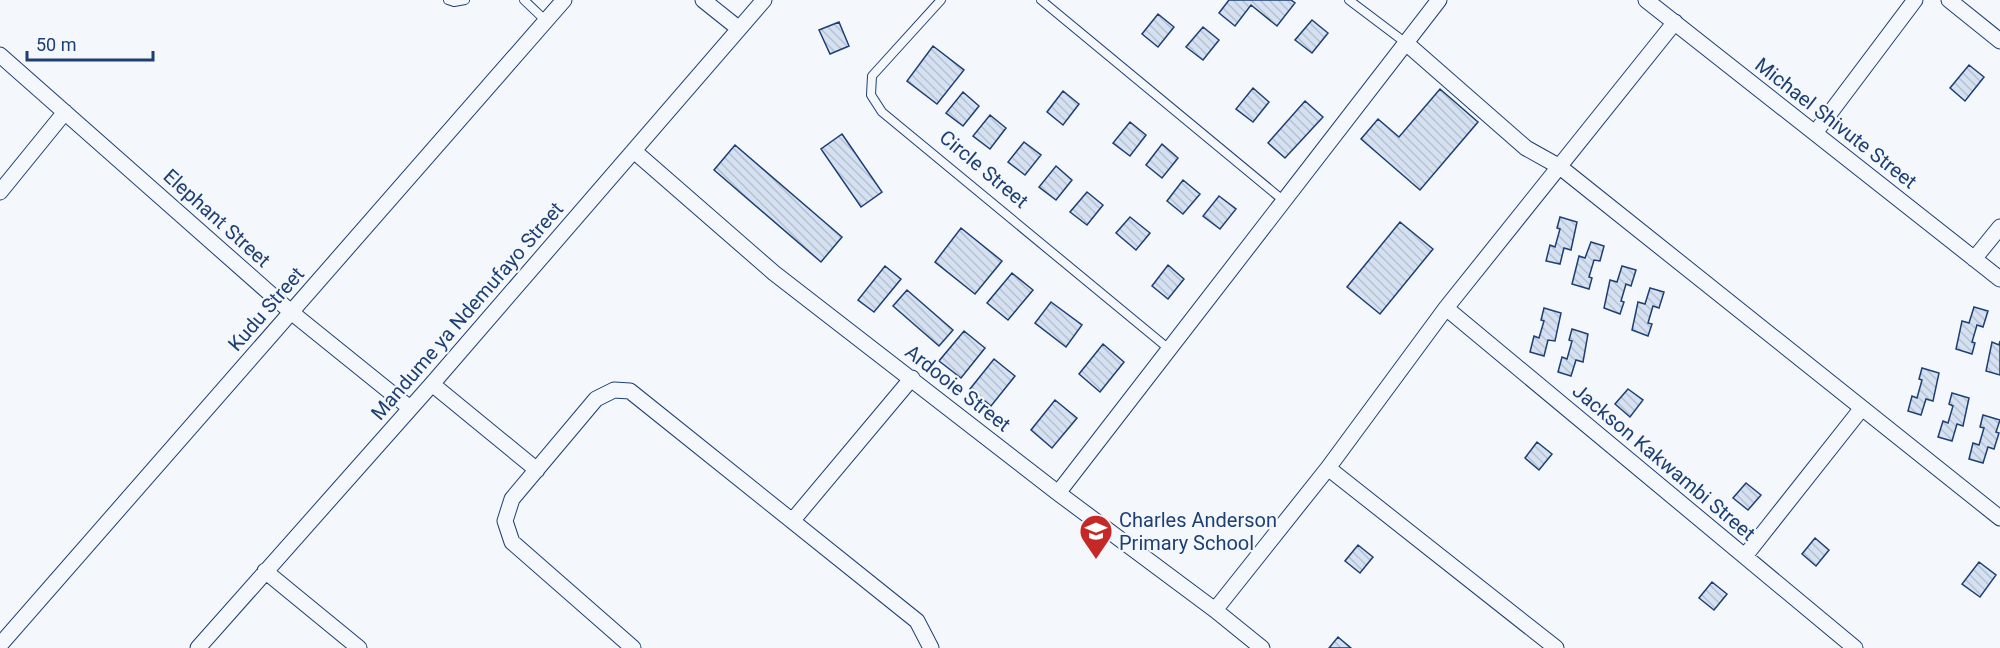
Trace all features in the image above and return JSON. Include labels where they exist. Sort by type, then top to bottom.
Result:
[{"type":"street","name":"Kudu Street","points":[[0,645],[564,0]]},
{"type":"street","points":[[703,0],[738,28]]},
{"type":"street","name":"Mandume ya Ndemufayo Street","points":[[198,648],[432,384],[764,0]]},
{"type":"street","points":[[1058,493],[1439,0]]},
{"type":"street","name":"Michael Shivute Street","points":[[1646,0],[2000,279]]},
{"type":"street","points":[[1815,133],[1915,0]]},
{"type":"street","points":[[1949,0],[2000,40]]},
{"type":"street","points":[[1215,610],[1328,468],[1446,308],[1675,22]]},
{"type":"street","points":[[1406,43],[1526,148],[1560,167],[2000,518]]},
{"type":"street","name":"Elephant Street","points":[[0,55],[291,312],[410,408]]},
{"type":"street","points":[[0,192],[65,112]]},
{"type":"street","name":"Ardooie Street","points":[[634,151],[774,273],[1262,648]]},
{"type":"street","points":[[1974,259],[2000,227]]},
{"type":"street","name":"Jackson Kakwambi Street","points":[[1446,308],[1855,648]]},
{"type":"street","points":[[793,520],[912,378]]},
{"type":"street","points":[[432,384],[537,470]]},
{"type":"street","points":[[633,648],[512,542],[505,521],[512,499],[596,399],[614,390],[630,391],[793,520],[917,621],[931,648]]},
{"type":"street","points":[[1745,556],[1862,408]]},
{"type":"street","points":[[1328,468],[1556,648]]},
{"type":"street","points":[[265,571],[359,648]]},
{"type":"lane","points":[[448,0],[454,2],[465,0]]},
{"type":"lane","points":[[524,0],[546,21]]},
{"type":"lane","name":"Circle Street","points":[[941,0],[872,76],[871,95],[882,112],[1169,349]]},
{"type":"lane","points":[[1041,0],[1284,201]]},
{"type":"lane","points":[[1349,0],[1406,43]]},
{"type":"building","points":[[1229,0],[1291,0],[1295,3],[1277,26],[1251,5],[1235,26],[1219,13]]},
{"type":"building","points":[[1158,14],[1174,27],[1158,47],[1142,34]]},
{"type":"building","points":[[1312,20],[1328,33],[1312,53],[1295,40]]},
{"type":"building","points":[[839,22],[849,46],[830,54],[819,30]]},
{"type":"building","points":[[1203,27],[1219,40],[1203,60],[1186,47]]},
{"type":"building","points":[[933,46],[964,70],[937,104],[907,81]]},
{"type":"building","points":[[1969,65],[1984,77],[1965,101],[1950,88]]},
{"type":"building","points":[[1253,88],[1269,102],[1253,122],[1236,109]]},
{"type":"building","points":[[1440,89],[1478,122],[1420,190],[1361,139],[1378,119],[1399,137]]},
{"type":"building","points":[[1063,91],[1079,104],[1063,125],[1047,112]]},
{"type":"building","points":[[963,92],[979,106],[963,126],[946,113]]},
{"type":"building","points":[[1305,101],[1323,117],[1285,158],[1268,143]]},
{"type":"building","points":[[990,115],[1006,128],[990,149],[973,136]]},
{"type":"building","points":[[1130,122],[1146,135],[1130,156],[1113,143]]},
{"type":"building","points":[[842,134],[882,192],[861,207],[821,149]]},
{"type":"building","points":[[1024,142],[1041,155],[1025,175],[1008,162]]},
{"type":"building","points":[[1162,144],[1178,158],[1162,178],[1146,165]]},
{"type":"building","points":[[735,145],[842,237],[821,262],[714,170]]},
{"type":"building","points":[[1056,166],[1072,180],[1056,200],[1039,187]]},
{"type":"building","points":[[1183,180],[1200,194],[1183,214],[1167,201]]},
{"type":"building","points":[[1087,192],[1103,205],[1087,225],[1070,212]]},
{"type":"building","points":[[1219,196],[1236,209],[1220,229],[1203,216]]},
{"type":"building","points":[[1130,217],[1150,233],[1136,250],[1116,233]]},
{"type":"building","points":[[1560,217],[1577,222],[1571,250],[1564,248],[1560,264],[1546,261],[1550,245],[1555,247],[1560,229],[1557,228]]},
{"type":"building","points":[[1400,222],[1433,249],[1380,314],[1347,287]]},
{"type":"building","points":[[961,228],[1002,261],[975,294],[935,262]]},
{"type":"building","points":[[1591,242],[1604,246],[1600,261],[1594,260],[1589,277],[1592,278],[1589,289],[1572,284],[1579,256],[1585,258]]},
{"type":"building","points":[[1168,265],[1184,279],[1168,299],[1152,286]]},
{"type":"building","points":[[885,266],[901,279],[874,312],[858,300]]},
{"type":"building","points":[[1622,266],[1636,270],[1631,286],[1626,284],[1620,314],[1604,308],[1610,280],[1617,282]]},
{"type":"building","points":[[1012,273],[1033,290],[1008,320],[987,303]]},
{"type":"building","points":[[1650,288],[1664,292],[1659,308],[1653,306],[1648,323],[1652,324],[1648,336],[1632,330],[1638,302],[1645,304]]},
{"type":"building","points":[[907,290],[953,330],[939,346],[893,306]]},
{"type":"building","points":[[1051,302],[1082,325],[1066,347],[1035,323]]},
{"type":"building","points":[[1974,307],[1988,311],[1983,327],[1977,325],[1972,342],[1975,343],[1972,354],[1956,349],[1962,321],[1969,323]]},
{"type":"building","points":[[1544,308],[1561,313],[1555,341],[1548,340],[1544,356],[1530,352],[1534,336],[1539,338],[1544,321],[1541,320]]},
{"type":"building","points":[[1572,329],[1588,334],[1583,362],[1576,360],[1571,376],[1558,372],[1562,357],[1567,359],[1572,341],[1569,340]]},
{"type":"building","points":[[964,331],[985,348],[961,378],[939,361]]},
{"type":"building","points":[[2000,341],[2000,375],[1986,371],[1992,342],[1999,345]]},
{"type":"building","points":[[1103,344],[1124,362],[1100,392],[1079,374]]},
{"type":"building","points":[[994,359],[1015,376],[991,406],[970,389]]},
{"type":"building","points":[[1922,368],[1939,373],[1933,401],[1926,399],[1921,415],[1908,411],[1912,396],[1917,398],[1922,380],[1919,379]]},
{"type":"building","points":[[1628,389],[1643,400],[1630,417],[1615,404]]},
{"type":"building","points":[[1952,393],[1969,398],[1963,426],[1957,424],[1952,441],[1938,437],[1943,421],[1948,423],[1953,406],[1949,404]]},
{"type":"building","points":[[1055,400],[1077,418],[1052,448],[1031,430]]},
{"type":"building","points":[[1983,415],[2000,420],[1994,449],[1988,447],[1983,463],[1969,459],[1973,443],[1979,445],[1984,428],[1980,427]]},
{"type":"building","points":[[1537,442],[1552,454],[1539,470],[1525,458]]},
{"type":"building","points":[[1746,483],[1761,495],[1748,510],[1733,498]]},
{"type":"building","points":[[1815,538],[1829,550],[1816,566],[1802,554]]},
{"type":"building","points":[[1358,545],[1373,557],[1360,573],[1345,561]]},
{"type":"building","points":[[1979,562],[1996,575],[1980,597],[1962,584]]},
{"type":"building","points":[[1712,582],[1727,594],[1714,610],[1699,598]]},
{"type":"building","points":[[1338,637],[1351,648],[1329,648]]},
{"type":"place","name":"Charles Anderson Primary School","points":[[1096,560]]}]
